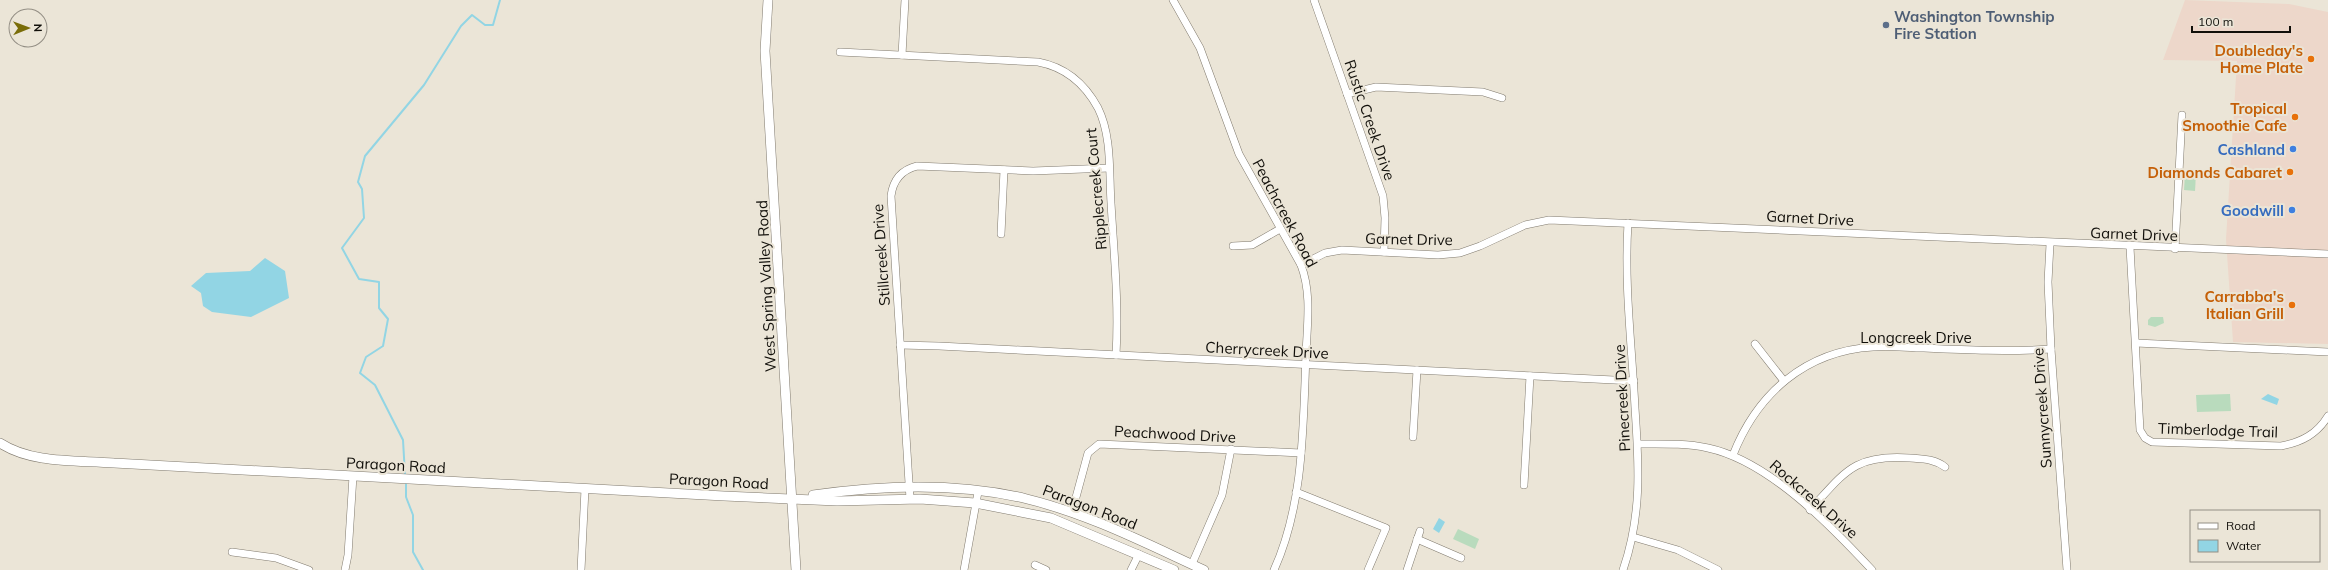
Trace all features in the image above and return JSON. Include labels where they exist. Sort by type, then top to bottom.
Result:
[{"type":"street","name":"West Spring Valley Road","points":[[768,0],[765,50],[794,498],[796,570]]},
{"type":"street","points":[[902,55],[905,0]]},
{"type":"street","name":"Peachcreek Road","points":[[1173,0],[1200,48],[1239,154],[1301,265],[1308,294],[1306,365],[1296,492],[1289,525],[1274,570]]},
{"type":"street","name":"Rustic Creek Drive","points":[[1314,0],[1383,196],[1385,218],[1384,252]]},
{"type":"street","name":"Ripplecreek Court","points":[[840,52],[1038,62],[1056,66],[1067,72],[1084,88],[1098,109],[1107,138],[1118,307],[1116,354]]},
{"type":"street","points":[[1347,94],[1376,86],[1483,92],[1502,98]]},
{"type":"street","points":[[2175,249],[2182,114]]},
{"type":"street","name":"Stillcreek Drive","points":[[910,499],[890,196],[897,178],[906,170],[917,166],[1044,171],[1109,168]]},
{"type":"street","points":[[1001,234],[1004,170]]},
{"type":"street","name":"Garnet Drive","points":[[1301,265],[1318,256],[1334,251],[1438,255],[1460,253],[1480,246],[1508,231],[1537,222],[1561,220],[2050,244],[2328,254]]},
{"type":"street","name":"Pinecreek Drive","points":[[1622,570],[1633,538],[1638,499],[1638,444],[1627,257],[1628,223]]},
{"type":"street","points":[[1234,246],[1252,245],[1280,229]]},
{"type":"street","name":"Sunnycreek Drive","points":[[2050,244],[2048,282],[2051,349],[2067,570]]},
{"type":"street","name":"Timberlodge Trail","points":[[2130,247],[2140,430],[2148,441],[2281,446],[2309,437],[2318,429],[2328,416]]},
{"type":"street","points":[[2136,343],[2328,352]]},
{"type":"street","points":[[1755,344],[1784,381]]},
{"type":"street","name":"Cherrycreek Drive","points":[[900,346],[1116,354],[1634,381]]},
{"type":"street","name":"Longcreek Drive","points":[[1733,455],[1754,412],[1784,381],[1819,360],[1844,351],[1866,347],[1887,346],[2007,351],[2051,349]]},
{"type":"street","points":[[1413,437],[1417,370]]},
{"type":"street","points":[[1524,485],[1530,376]]},
{"type":"street","name":"Paragon Road","points":[[0,443],[10,449],[38,457],[585,489],[837,501],[910,499],[975,503],[1051,518],[1174,570]]},
{"type":"street","name":"Peachwood Drive","points":[[1072,512],[1088,453],[1099,444],[1300,453]]},
{"type":"street","name":"Rockcreek Drive","points":[[1638,444],[1695,445],[1733,455],[1764,471],[1849,545],[1872,570]]},
{"type":"street","points":[[1192,564],[1222,495],[1231,449]]},
{"type":"street","points":[[1810,510],[1842,475],[1865,461],[1885,457],[1907,458],[1935,461],[1945,467]]},
{"type":"street","points":[[344,570],[348,555],[353,476]]},
{"type":"street","name":"Paragon Road","points":[[794,498],[843,491],[952,488],[1027,499],[1072,512],[1204,570]]},
{"type":"street","points":[[581,570],[585,489]]},
{"type":"street","points":[[964,570],[978,492]]},
{"type":"street","points":[[1296,492],[1386,528],[1368,570]]},
{"type":"street","points":[[1407,570],[1420,531]]},
{"type":"street","points":[[1633,538],[1678,550],[1718,570]]},
{"type":"street","points":[[1417,539],[1461,558]]},
{"type":"street","points":[[232,552],[276,558],[309,570]]},
{"type":"street","points":[[1132,570],[1139,554]]},
{"type":"street","points":[[1035,565],[1046,570]]},
{"type":"shaded area","points":[[2185,0],[2289,4],[2328,12],[2328,344],[2233,342],[2226,239],[2237,61],[2163,60]]},
{"type":"green space","points":[[2185,173],[2196,174],[2195,191],[2184,190]]},
{"type":"green space","points":[[2151,317],[2163,317],[2164,323],[2155,327],[2148,325],[2148,320]]},
{"type":"green space","points":[[2230,394],[2231,411],[2197,412],[2196,395]]},
{"type":"green space","points":[[1458,529],[1479,539],[1475,549],[1453,539]]},
{"type":"water","points":[[265,258],[285,271],[289,298],[251,317],[212,312],[203,306],[201,293],[191,286],[206,273],[250,271]]},
{"type":"water","points":[[2268,394],[2279,399],[2277,405],[2261,399]]},
{"type":"water","points":[[1439,518],[1445,522],[1439,533],[1433,529]]},
{"type":"waterway","points":[[405,475],[403,440],[375,385],[360,373],[366,357],[383,346],[388,319],[379,308],[379,282],[359,279],[342,248],[364,218],[362,189],[358,182],[365,156],[424,85],[461,26],[472,15],[485,25],[493,25],[500,0]]},
{"type":"waterway","points":[[406,482],[406,497],[413,515],[413,552],[423,570]]},
{"type":"place","name":"Washington Township Fire Station","points":[[1886,25]]},
{"type":"place","name":"Doubleday's Home Plate","points":[[2311,59]]},
{"type":"place","name":"Tropical Smoothie Cafe","points":[[2295,117]]},
{"type":"place","name":"Cashland","points":[[2293,149]]},
{"type":"place","name":"Diamonds Cabaret","points":[[2290,172]]},
{"type":"place","name":"Goodwill","points":[[2292,210]]},
{"type":"place","name":"Carrabba's Italian Grill","points":[[2292,305]]}]
